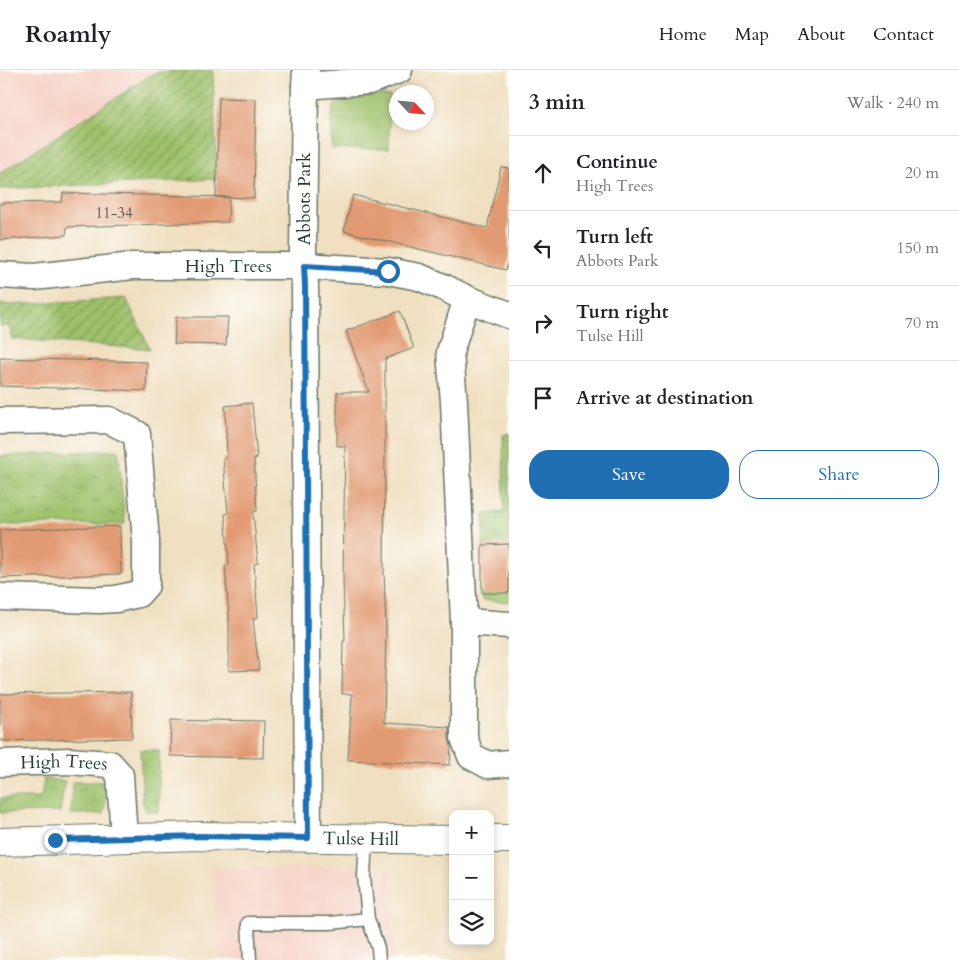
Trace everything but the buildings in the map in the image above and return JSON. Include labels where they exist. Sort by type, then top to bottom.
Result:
[{"type":"main road","name":"Tulse Hill","points":[[0,842],[200,836],[449,840]]},
{"type":"main road","points":[[494,839],[509,839]]},
{"type":"street","points":[[305,78],[369,81],[399,70]]},
{"type":"street","name":"Abbots Park","points":[[305,78],[304,266],[308,838]]},
{"type":"street","name":"High Trees","points":[[0,274],[34,277],[133,266],[304,266],[388,271],[419,277],[509,316]]},
{"type":"street","points":[[467,299],[450,352],[464,622],[464,738],[471,756],[488,765],[509,763]]},
{"type":"street","points":[[0,421],[109,420],[137,434],[146,541],[146,585],[138,594],[116,599],[99,600],[0,597]]},
{"type":"street","points":[[464,622],[509,626]]},
{"type":"street","name":"High Trees","points":[[0,763],[69,761],[110,764],[120,775],[124,838]]},
{"type":"lane","points":[[366,839],[364,876],[368,919],[378,948],[379,960]]},
{"type":"lane","points":[[250,960],[248,923],[330,922],[368,919]]},
{"type":"shaded area","points":[[0,70],[154,70],[154,73],[0,173]]},
{"type":"shaded area","points":[[391,868],[394,960],[220,960],[212,869]]},
{"type":"green space","points":[[181,70],[213,70],[217,179],[0,189],[0,173],[154,73]]},
{"type":"green space","points":[[389,95],[389,149],[332,149],[331,118],[335,104],[343,96]]},
{"type":"green space","points":[[126,298],[150,349],[12,339],[9,326],[0,326],[0,303],[10,305]]},
{"type":"green space","points":[[509,433],[509,602],[482,600],[484,514],[504,512],[503,435]]},
{"type":"green space","points":[[118,450],[125,524],[0,525],[0,456]]},
{"type":"green space","points":[[140,750],[159,750],[159,812],[146,811],[143,804]]},
{"type":"green space","points":[[44,779],[65,781],[60,812],[0,813],[0,798],[41,798]]},
{"type":"green space","points":[[73,782],[107,782],[104,814],[71,814]]},
{"type":"route","points":[[55,840],[200,836],[308,838],[304,266],[388,271]]}]
